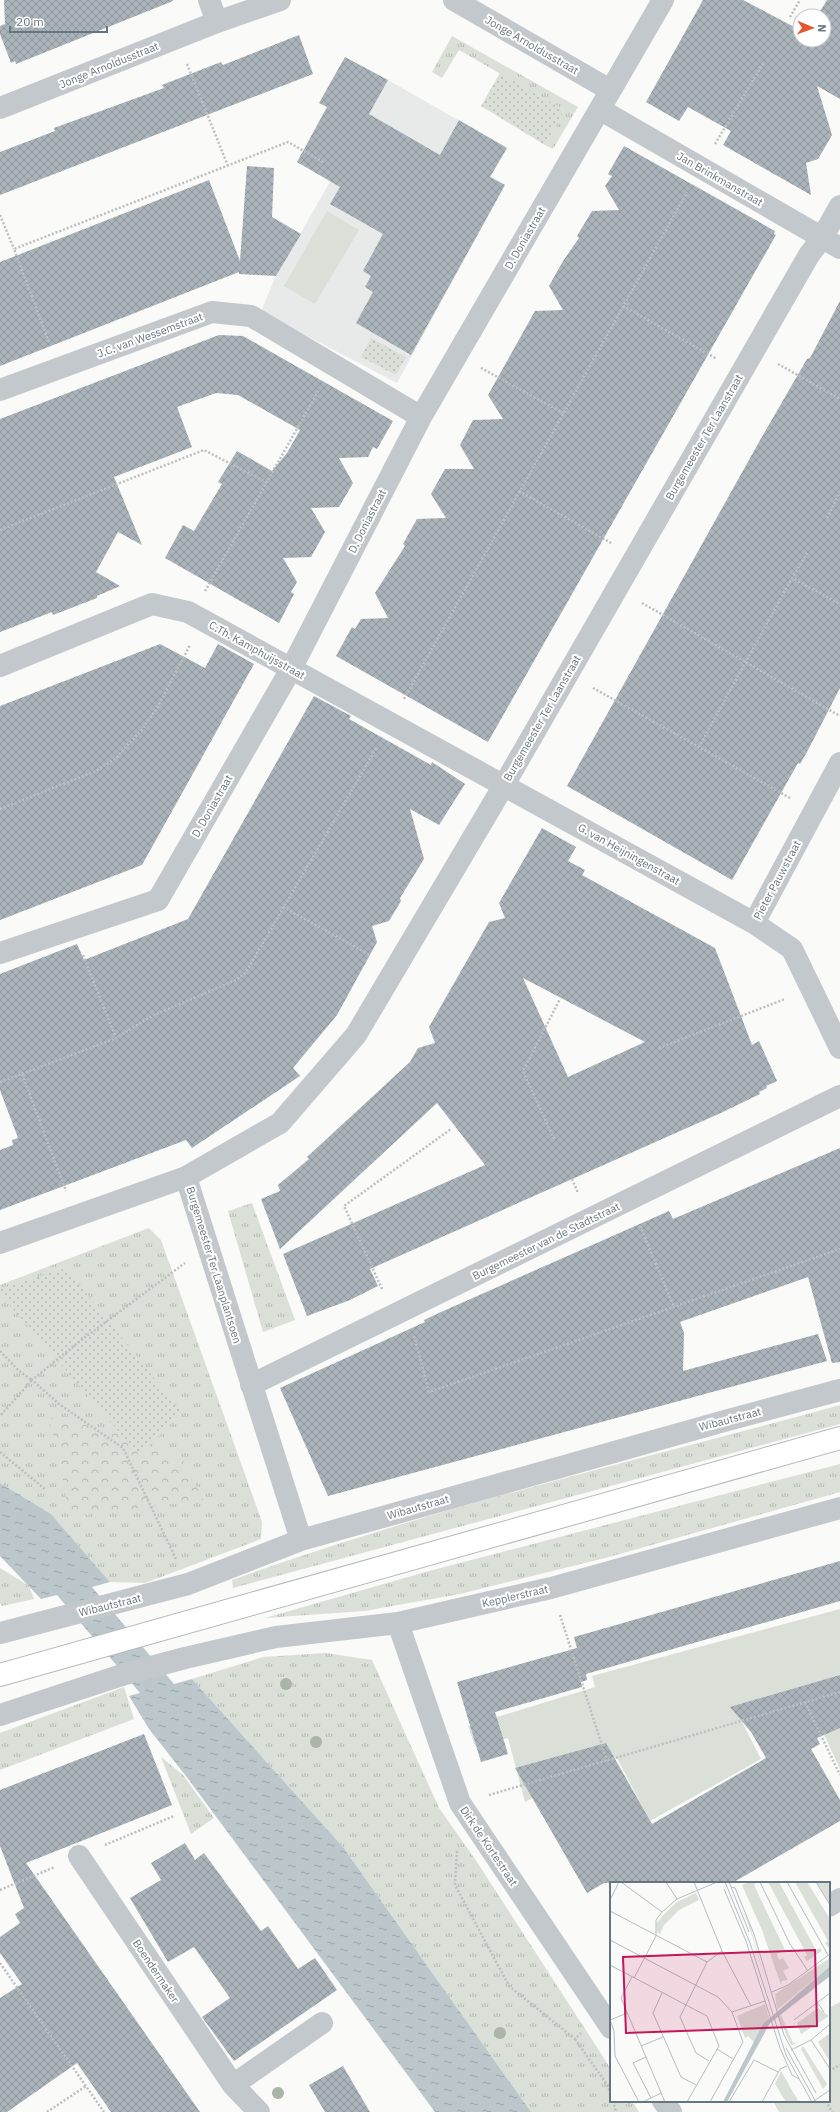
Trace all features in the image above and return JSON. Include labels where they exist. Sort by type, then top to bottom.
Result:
[{"type":"main road","points":[[0,1675],[69,1654],[357,1575],[840,1438]]},
{"type":"street","points":[[209,0],[217,22]]},
{"type":"street","name":"Jonge Arnoldusstraat","points":[[0,108],[217,22],[280,0]]},
{"type":"street","name":"Jonge Arnoldusstraat","points":[[454,0],[610,90]]},
{"type":"street","name":"D. Doniastraat","points":[[0,953],[158,900],[291,670],[421,417],[601,110],[610,90],[663,0]]},
{"type":"street","name":"Jan Brinkmanstraat","points":[[601,110],[831,243]]},
{"type":"street","name":"Burgemeester Ter Laanstraat","points":[[186,1177],[280,1123],[356,1035],[504,785],[810,255],[831,243],[840,206]]},
{"type":"street","name":"J.C. van Wessemstraat","points":[[0,390],[212,312],[251,316],[421,417]]},
{"type":"street","name":"C.Th. Kamphuijsstraat","points":[[0,666],[152,604],[198,617],[291,670],[504,785]]},
{"type":"street","name":"Pieter Pauwstraat","points":[[840,762],[754,923],[792,949],[840,1048]]},
{"type":"street","name":"G. van Heijningenstraat","points":[[504,785],[754,923]]},
{"type":"street","name":"Burgemeester van de Stadtstraat","points":[[251,1385],[840,1096]]},
{"type":"street","name":"Burgemeester Ter Laanplantsoen","points":[[0,1242],[186,1177],[301,1540]]},
{"type":"street","name":"Wibautstraat","points":[[0,1633],[133,1600],[188,1584],[301,1540],[840,1390]]},
{"type":"street","name":"Kepplerstraat","points":[[0,1715],[116,1677],[185,1658],[276,1637],[398,1623],[551,1588],[840,1508]]},
{"type":"street","name":"Dirk de Kortestraat","points":[[398,1623],[460,1803],[607,2021]]},
{"type":"street","name":"Boendermaker","points":[[80,1856],[233,2085],[259,2112]]},
{"type":"street","points":[[830,1905],[840,1899]]},
{"type":"street","points":[[233,2085],[322,2023]]},
{"type":"street","points":[[664,2102],[671,2112]]},
{"type":"path","points":[[790,17],[800,0]]},
{"type":"path","points":[[177,38],[228,166]]},
{"type":"path","points":[[0,1082],[116,1038],[152,1016],[241,976],[246,972],[390,723],[700,167],[764,62]]},
{"type":"path","points":[[14,249],[288,142],[323,162]]},
{"type":"path","points":[[0,215],[59,368]]},
{"type":"path","points":[[623,306],[741,373]]},
{"type":"path","points":[[754,351],[840,399]]},
{"type":"path","points":[[457,354],[563,413]]},
{"type":"path","points":[[0,809],[96,771],[116,758],[143,728],[157,708],[198,617],[266,482],[332,365]]},
{"type":"path","points":[[0,530],[204,450],[266,482]]},
{"type":"path","points":[[519,491],[635,557]]},
{"type":"path","points":[[827,518],[840,492]]},
{"type":"path","points":[[699,747],[807,553]]},
{"type":"path","points":[[792,578],[840,604]]},
{"type":"path","points":[[617,589],[840,716]]},
{"type":"path","points":[[567,674],[814,812]]},
{"type":"path","points":[[283,907],[395,969]]},
{"type":"path","points":[[73,929],[116,1038]]},
{"type":"path","points":[[659,1048],[811,989]]},
{"type":"path","points":[[554,1139],[523,1071],[560,999]]},
{"type":"path","points":[[22,1074],[76,1216]]},
{"type":"path","points":[[451,1129],[344,1206],[400,1312],[429,1392],[840,1249]]},
{"type":"path","points":[[629,1200],[674,1307]]},
{"type":"path","points":[[0,1416],[32,1380],[80,1341],[208,1246]]},
{"type":"path","points":[[0,1351],[19,1371],[32,1380],[59,1404],[123,1448],[176,1559]]},
{"type":"path","points":[[0,1452],[46,1490]]},
{"type":"path","points":[[551,1588],[606,1761]]},
{"type":"path","points":[[460,1803],[840,1692]]},
{"type":"path","points":[[805,1702],[840,1776]]},
{"type":"path","points":[[457,1848],[455,1885],[509,1986],[575,2039],[608,2086],[610,2093]]},
{"type":"path","points":[[0,1963],[104,2112]]},
{"type":"path","points":[[575,2039],[607,2021]]},
{"type":"path","points":[[830,2070],[840,2065]]},
{"type":"path","points":[[46,2112],[86,2086]]},
{"type":"path","points":[[613,2102],[616,2112]]},
{"type":"path","points":[[827,2102],[832,2112]]},
{"type":"shaded area","points":[[388,80],[507,148],[490,176],[505,185],[397,383],[261,312],[274,280]]},
{"type":"green space","points":[[452,36],[578,107],[553,149],[545,145],[564,110],[459,50],[442,78],[432,72]]},
{"type":"green space","points":[[500,73],[564,110],[545,145],[481,106]]},
{"type":"green space","points":[[327,211],[359,230],[315,304],[284,286]]},
{"type":"green space","points":[[371,338],[406,357],[396,375],[361,357]]},
{"type":"green space","points":[[252,1203],[295,1320],[263,1332],[228,1211]]},
{"type":"green space","points":[[149,1228],[161,1240],[262,1522],[261,1539],[145,1583],[110,1582],[51,1514],[0,1483],[0,1285]]},
{"type":"green space","points":[[66,1268],[182,1413],[139,1455],[0,1294],[0,1289]]},
{"type":"green space","points":[[840,1405],[840,1424],[233,1588],[232,1580],[382,1530],[534,1486]]},
{"type":"green space","points":[[48,1417],[109,1430],[183,1459],[203,1500],[69,1517],[59,1457]]},
{"type":"green space","points":[[840,1464],[840,1492],[609,1557],[460,1594],[364,1611],[265,1618],[429,1571]]},
{"type":"green space","points":[[0,1568],[29,1586],[34,1599],[2,1606],[0,1603]]},
{"type":"green space","points":[[840,1609],[840,1769],[808,1700],[741,1720],[761,1759],[650,1821],[616,1756],[525,1802],[508,1738],[475,1746],[468,1726],[595,1687],[592,1676]]},
{"type":"green space","points":[[326,1653],[372,1660],[439,1808],[475,1859],[610,2067],[610,2102],[633,2102],[639,2112],[531,2112],[343,1847],[192,1679],[263,1657]]},
{"type":"green space","points":[[124,1687],[134,1719],[0,1770],[0,1733]]},
{"type":"green space","points":[[161,1757],[183,1775],[214,1818],[191,1834]]},
{"type":"green space","points":[[840,2002],[840,2112],[779,2112],[774,2102],[830,2102],[830,2007]]},
{"type":"water","points":[[0,1483],[51,1514],[110,1582],[92,1587],[174,1684],[192,1679],[343,1847],[531,2112],[435,2112],[186,1776],[149,1729],[129,1696],[140,1693],[57,1595],[41,1599],[0,1556]]},
{"type":"building","points":[[4,0],[173,1],[16,64],[15,61],[11,63],[0,34],[0,26],[5,24]]},
{"type":"building","points":[[703,0],[743,0],[792,26],[792,48],[832,48],[832,8],[822,8],[827,0],[840,0],[840,99],[817,86],[832,135],[818,159],[806,163],[811,195],[723,145],[731,131],[688,107],[679,121],[646,102]]},
{"type":"building","points":[[299,35],[313,74],[0,195],[0,152],[55,131],[54,128],[164,88],[162,85],[221,62],[223,65]]},
{"type":"building","points":[[345,57],[388,80],[369,114],[440,155],[459,120],[507,148],[490,177],[505,185],[411,355],[356,323],[373,292],[365,287],[371,276],[363,271],[383,234],[330,204],[340,187],[297,162],[327,107],[319,103]]},
{"type":"building","points":[[624,146],[775,231],[774,234],[776,235],[488,742],[336,656],[352,627],[355,629],[361,619],[388,618],[375,593],[405,546],[403,544],[417,519],[446,518],[431,494],[445,469],[474,469],[460,445],[473,420],[503,419],[488,395],[535,311],[563,310],[549,286],[563,261],[579,238],[577,236],[592,211],[619,210],[605,186],[612,176],[608,174]]},
{"type":"building","points":[[247,166],[274,168],[272,217],[301,234],[276,276],[239,274],[239,272],[0,366],[0,262],[209,180],[240,261]]},
{"type":"building","points":[[840,301],[840,688],[807,752],[800,764],[798,763],[732,880],[567,786],[759,442],[807,359],[810,358]]},
{"type":"building","points":[[219,335],[243,336],[393,421],[377,449],[373,447],[368,457],[339,458],[353,483],[339,507],[311,508],[325,532],[311,557],[283,558],[297,582],[291,592],[294,594],[279,623],[165,558],[183,525],[194,531],[222,484],[218,482],[237,451],[272,471],[287,453],[300,430],[238,395],[216,393],[177,407],[192,447],[114,477],[142,545],[118,532],[96,572],[120,586],[97,596],[97,598],[53,615],[52,612],[0,632],[0,419]]},
{"type":"building","points":[[160,644],[205,668],[218,644],[254,664],[142,865],[0,920],[0,706]]},
{"type":"building","points":[[314,696],[351,716],[349,719],[431,765],[432,762],[465,784],[439,825],[410,809],[424,859],[400,898],[401,901],[389,921],[372,926],[377,942],[337,1015],[293,1068],[300,1076],[192,1148],[186,1140],[0,1210],[0,1150],[13,1145],[12,1140],[18,1138],[0,1090],[0,974],[77,944],[84,960],[188,919]]},
{"type":"building","points":[[542,828],[576,847],[568,861],[585,870],[582,875],[715,948],[752,1045],[759,1041],[777,1081],[766,1086],[767,1088],[759,1092],[760,1094],[723,1112],[370,1269],[378,1286],[350,1300],[307,1316],[283,1254],[485,1165],[437,1103],[280,1249],[261,1199],[280,1191],[278,1185],[309,1159],[307,1157],[410,1062],[418,1048],[435,1043],[429,1027],[489,922],[505,918],[499,903]],"holes":[[[523,978],[645,1042],[568,1077]]]},
{"type":"building","points":[[840,1148],[840,1362],[832,1363],[808,1277],[680,1322],[684,1333],[683,1371],[818,1334],[827,1361],[328,1496],[280,1388],[425,1322],[424,1320],[441,1312],[669,1211],[673,1219]]},
{"type":"building","points":[[840,1561],[840,1601],[586,1674],[587,1680],[581,1682],[582,1687],[495,1712],[508,1754],[481,1762],[457,1682],[577,1648],[574,1637]]},
{"type":"building","points":[[840,1675],[840,1728],[817,1738],[820,1744],[811,1749],[840,1800],[840,1821],[734,1882],[610,1882],[604,1883],[587,1893],[515,1768],[606,1743],[652,1824],[766,1758],[751,1732],[730,1707]]},
{"type":"building","points":[[144,1734],[172,1805],[26,1863],[200,2112],[111,2112],[77,2063],[7,2112],[0,2112],[0,1998],[22,1984],[0,1953],[0,1937],[20,1923],[15,1914],[24,1908],[0,1846],[0,1790]]},
{"type":"building","points":[[185,1843],[195,1860],[204,1853],[261,1931],[268,1926],[298,1969],[315,1958],[337,1990],[234,2061],[202,2017],[230,1998],[194,1947],[168,1962],[130,1898],[161,1880],[151,1863]]},
{"type":"building","points":[[343,2066],[370,2112],[325,2112],[309,2085]]}]
